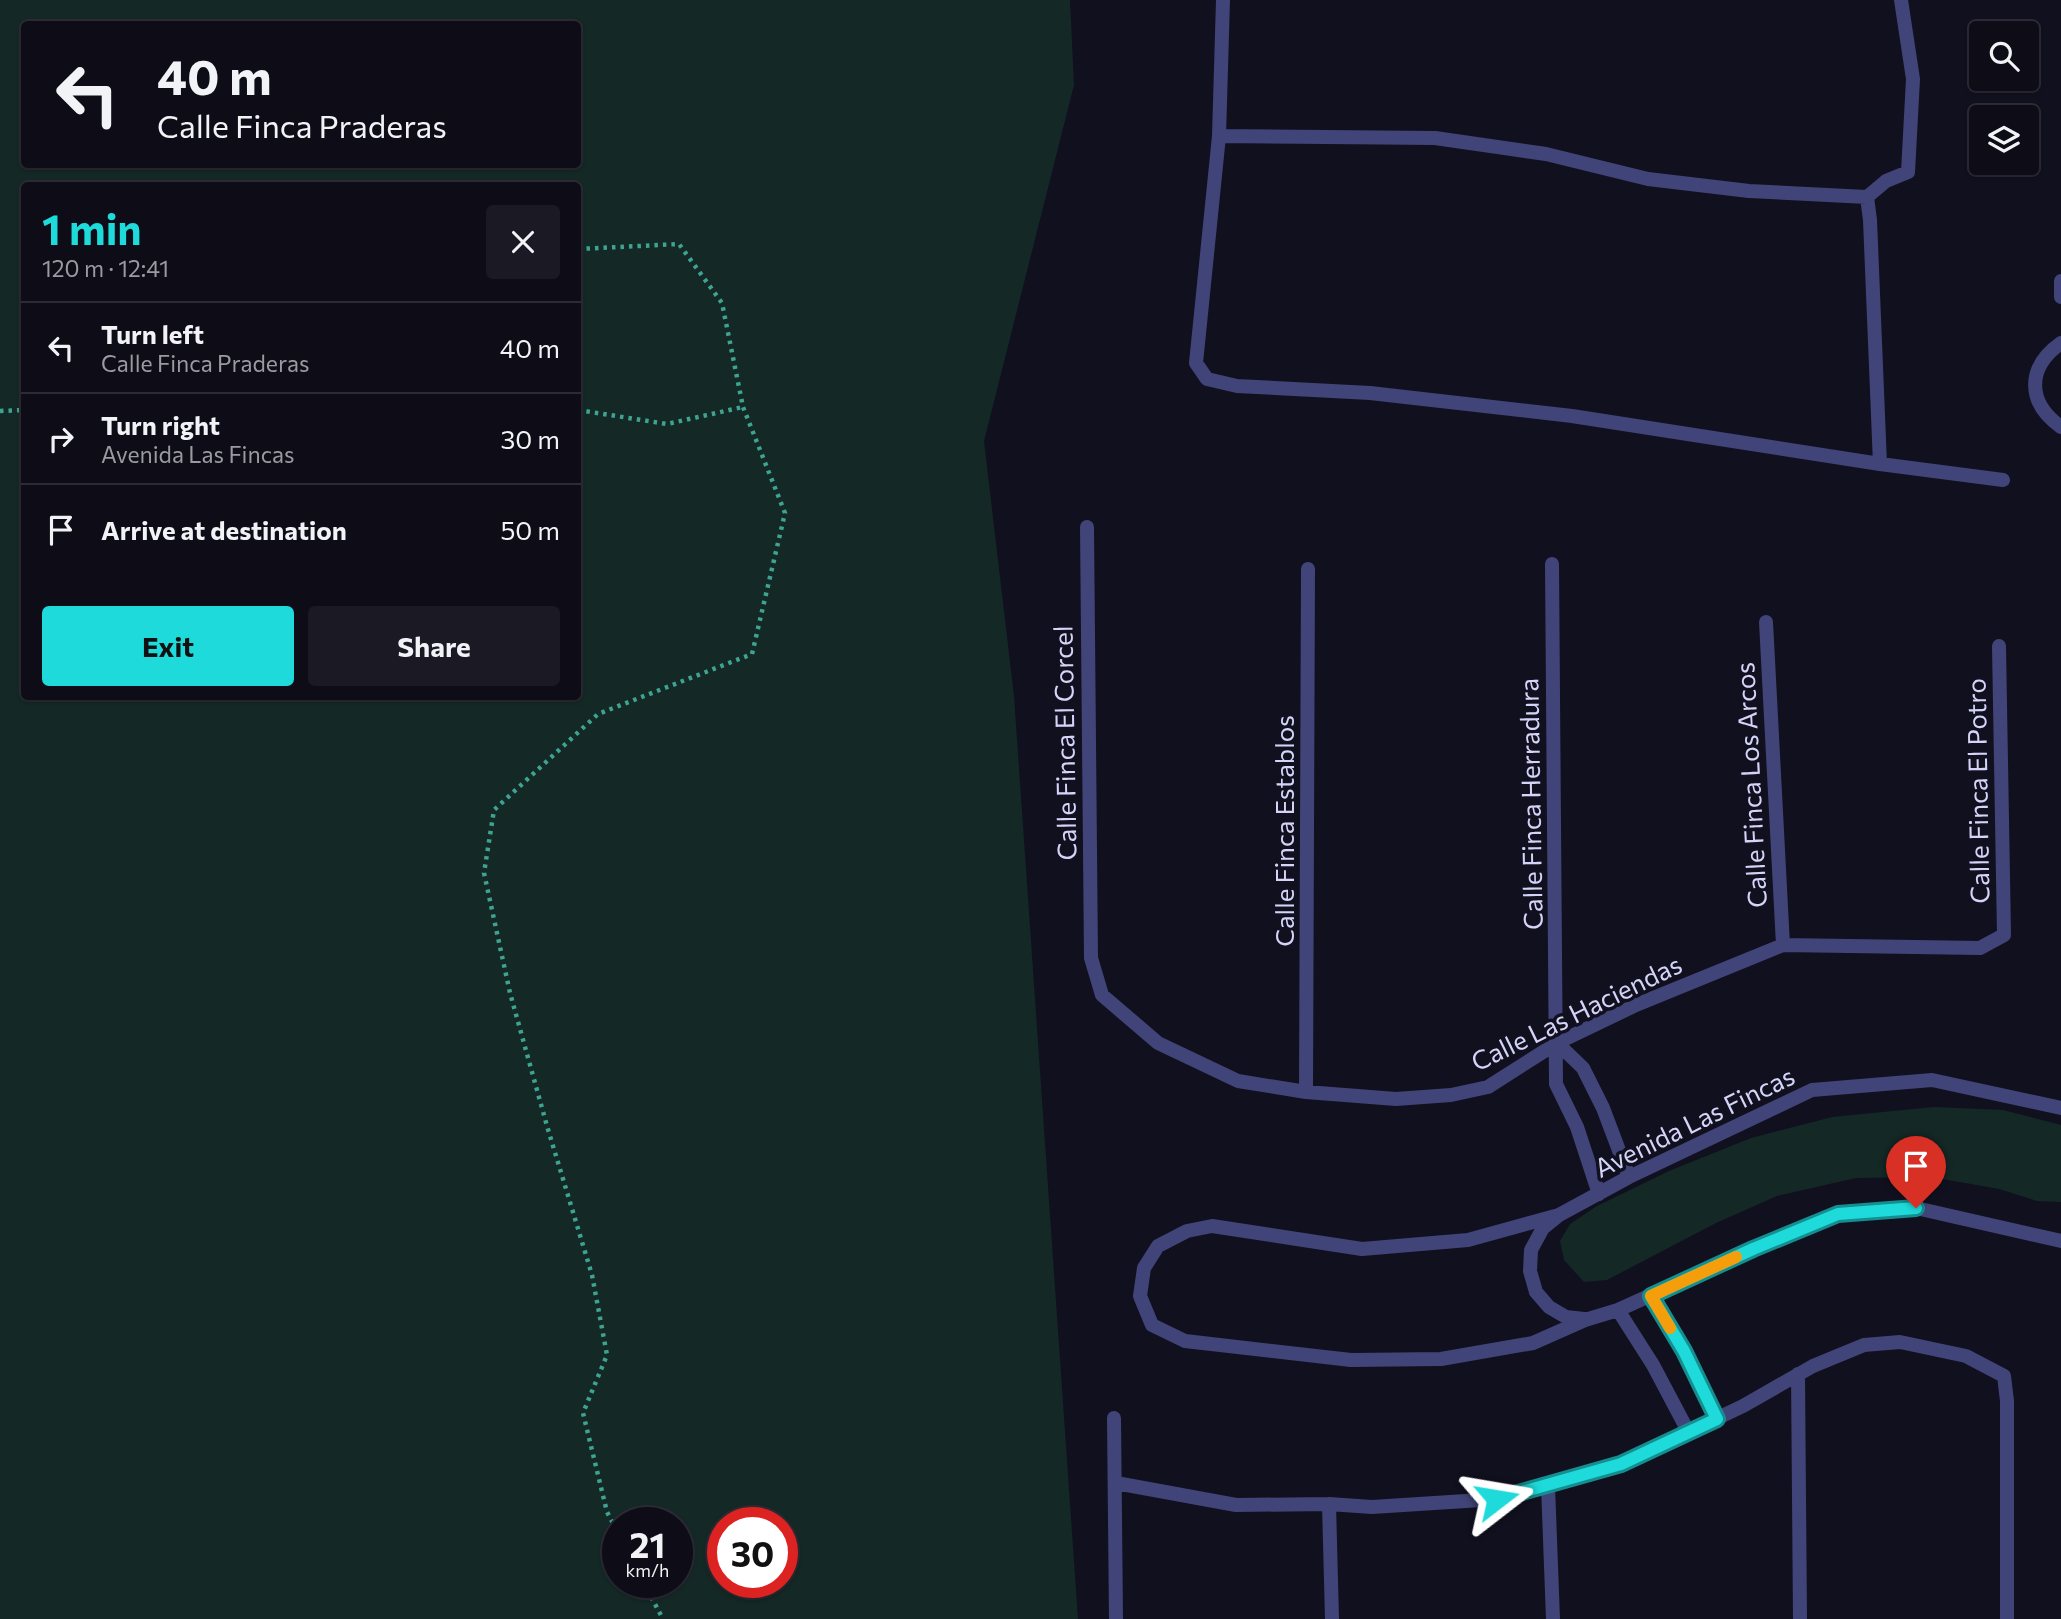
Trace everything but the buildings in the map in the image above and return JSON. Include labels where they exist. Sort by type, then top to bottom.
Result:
[{"type":"street","points":[[1223,0],[1219,136],[1196,363],[1207,379],[1237,386],[1370,393],[1572,416],[1880,464],[2003,480]]},
{"type":"street","points":[[1219,136],[1435,138],[1546,154],[1648,179],[1749,191],[1867,197],[1886,181],[1908,172],[1913,79],[1901,0]]},
{"type":"street","points":[[1867,197],[1880,464]]},
{"type":"street","points":[[2061,281],[2061,297]]},
{"type":"street","points":[[2061,342],[2035,371],[2036,400],[2048,418],[2061,427]]},
{"type":"street","name":"Calle Finca El Corcel","points":[[1087,527],[1091,958]]},
{"type":"street","name":"Calle Finca Herradura","points":[[1552,564],[1556,1084],[1577,1127],[1599,1194]]},
{"type":"street","name":"Calle Finca Establos","points":[[1306,1092],[1308,569]]},
{"type":"street","name":"Calle Finca Los Arcos","points":[[1766,622],[1783,945]]},
{"type":"street","name":"Calle Finca El Potro","points":[[1999,646],[2004,935]]},
{"type":"street","name":"Calle Las Haciendas","points":[[1091,958],[1102,995],[1158,1044],[1238,1082],[1306,1092],[1396,1099],[1451,1095],[1488,1087],[1557,1043],[1636,1005],[1783,945],[1980,948],[2004,935]]},
{"type":"street","points":[[1557,1043],[1583,1068],[1603,1108],[1629,1177]]},
{"type":"street","name":"Avenida Las Fincas","points":[[1585,1320],[1566,1317],[1549,1307],[1536,1292],[1530,1271],[1531,1250],[1543,1228],[1559,1215],[1629,1177],[1812,1090],[1932,1080],[2061,1108]]},
{"type":"street","name":"Avenida Las Fincas","points":[[1559,1215],[1468,1240],[1362,1249],[1212,1226],[1187,1231],[1157,1246],[1143,1268],[1140,1296],[1152,1325],[1185,1341],[1351,1360],[1441,1359],[1533,1343],[1585,1320],[1618,1310],[1838,1214],[1916,1208],[2061,1241]]},
{"type":"street","points":[[1651,1296],[1684,1351],[1717,1419]]},
{"type":"street","points":[[1618,1310],[1653,1365],[1689,1433]]},
{"type":"street","points":[[1116,1483],[1236,1505],[1329,1504],[1372,1507],[1497,1499],[1621,1464],[1717,1419],[1798,1374],[1864,1345],[1900,1342],[1966,1356],[2004,1376],[2007,1401],[2007,1619]]},
{"type":"street","points":[[1798,1374],[1800,1619]]},
{"type":"street","points":[[1114,1418],[1116,1619]]},
{"type":"street","points":[[1548,1486],[1553,1619]]},
{"type":"street","points":[[1329,1504],[1332,1619]]},
{"type":"path","points":[[581,249],[679,244],[722,303],[743,407],[785,513],[752,653],[598,714],[494,810],[484,873],[510,993],[592,1275],[607,1354],[583,1413],[606,1507]]},
{"type":"path","points":[[581,410],[667,424],[743,407]]},
{"type":"path","points":[[0,411],[21,410]]},
{"type":"path","points":[[652,1598],[663,1619]]},
{"type":"green space","points":[[0,0],[1070,0],[1074,85],[984,441],[1014,696],[1078,1619],[0,1619]]},
{"type":"green space","points":[[1934,1107],[2003,1110],[2061,1125],[2061,1202],[2037,1201],[1999,1189],[1931,1177],[1856,1178],[1777,1196],[1716,1223],[1607,1280],[1584,1282],[1564,1260],[1560,1241],[1570,1224],[1597,1206],[1669,1171],[1751,1138],[1832,1117]]},
{"type":"slow traffic","points":[[1670,1328],[1651,1296],[1736,1257]]},
{"type":"route","points":[[1497,1499],[1621,1464],[1717,1419],[1684,1351],[1651,1296],[1838,1214],[1916,1208]]}]
